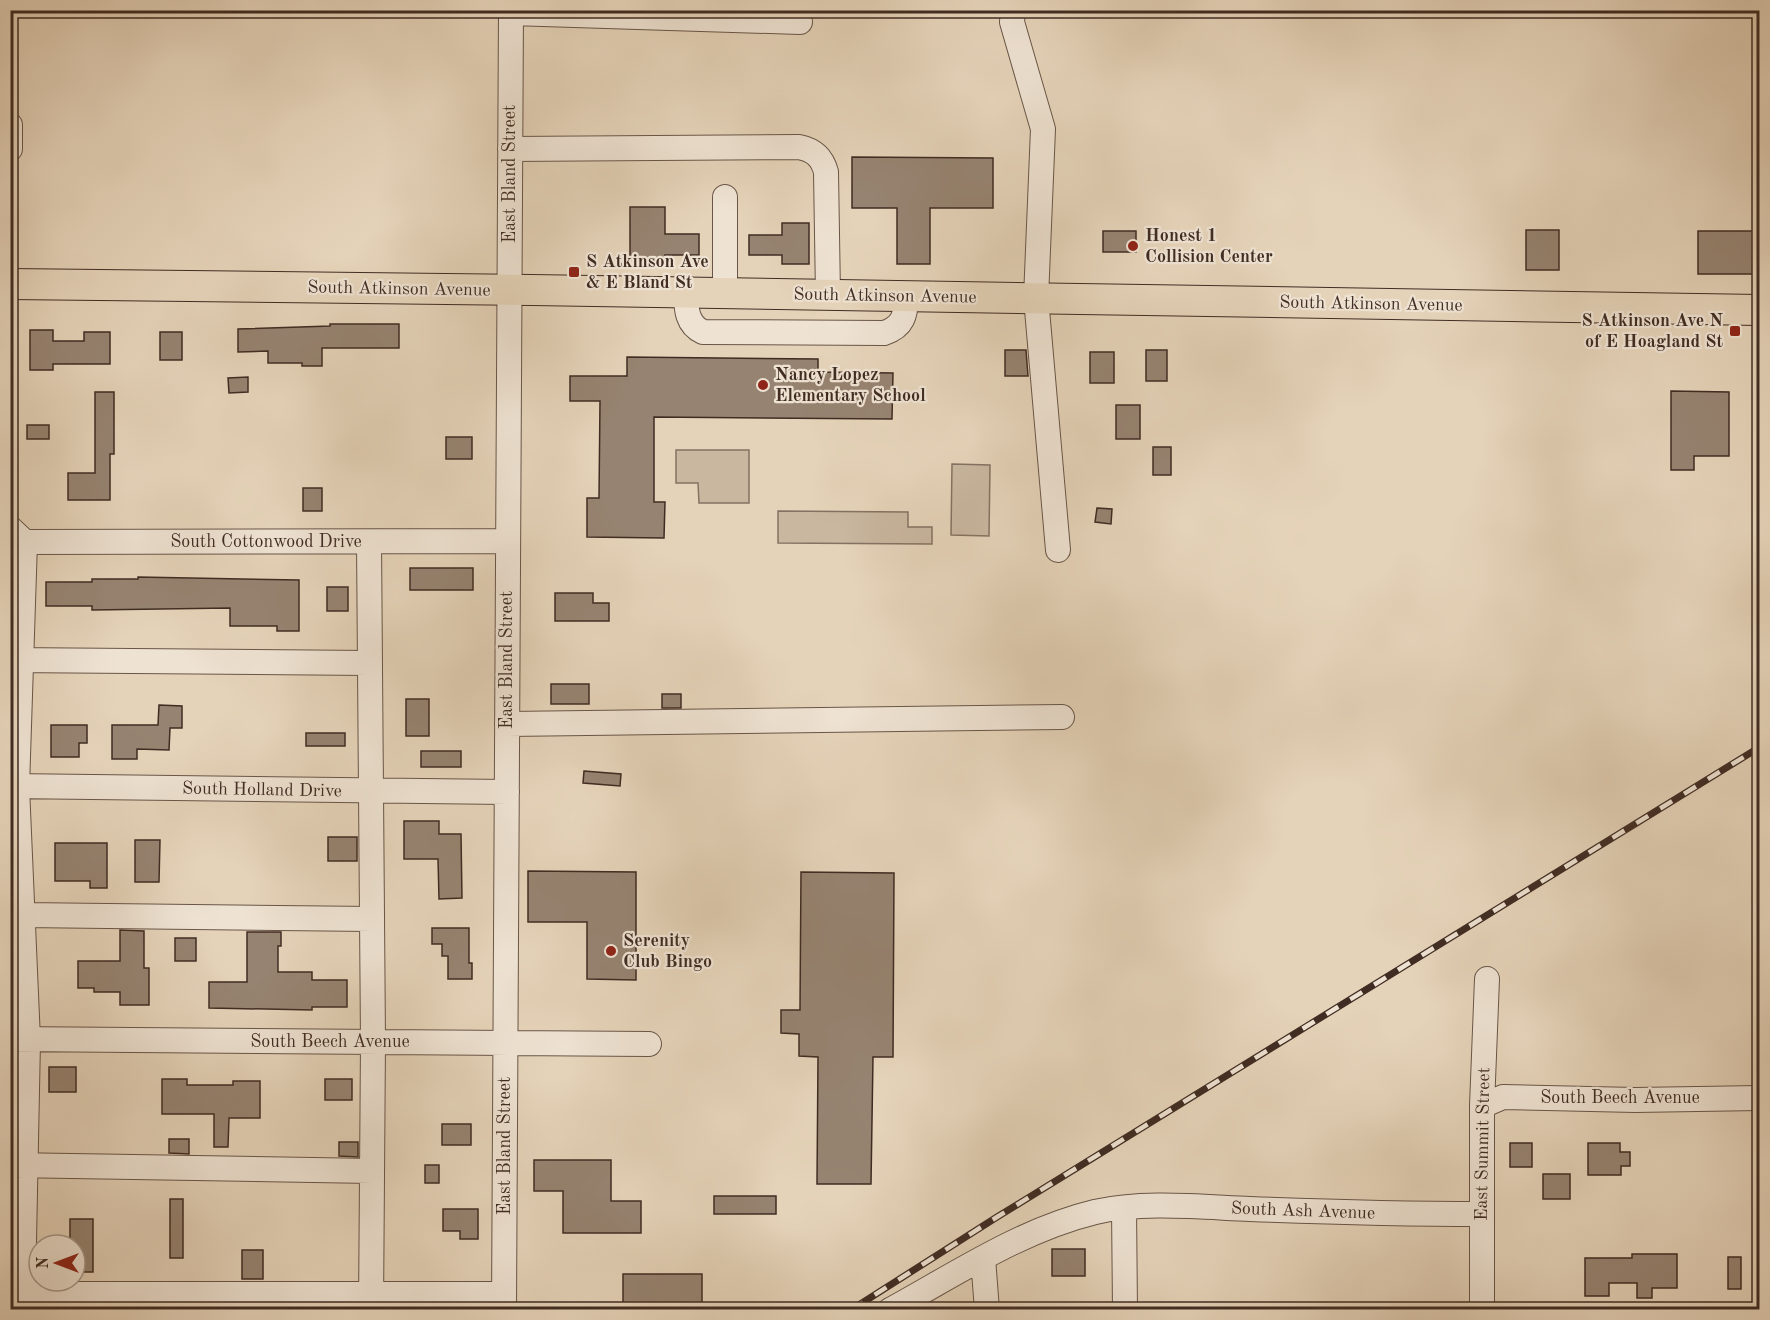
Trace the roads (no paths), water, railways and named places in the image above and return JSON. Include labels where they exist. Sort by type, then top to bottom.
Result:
[{"type":"main road","name":"South Atkinson Avenue","points":[[10,284],[1760,310]]},
{"type":"street","points":[[1013,10],[1012,22],[1043,129],[1036,298],[1058,550]]},
{"type":"street","points":[[511,12],[800,22]]},
{"type":"street","name":"East Bland Street","points":[[504,1302],[511,12]]},
{"type":"street","points":[[10,125],[10,149]]},
{"type":"street","points":[[510,149],[798,147],[810,150],[823,160],[826,172],[828,295]]},
{"type":"street","points":[[725,197],[725,294]]},
{"type":"street","points":[[686,293],[686,308],[692,324],[703,332],[884,333],[900,325],[904,317],[906,296]]},
{"type":"street","points":[[18,535],[14,787],[23,915],[19,1040],[17,1294],[131,1301],[504,1302]]},
{"type":"street","name":"South Cottonwood Drive","points":[[18,535],[369,542],[508,542]]},
{"type":"street","points":[[369,542],[373,1042],[371,1302]]},
{"type":"street","points":[[16,660],[370,663]]},
{"type":"street","points":[[507,724],[1062,717]]},
{"type":"street","name":"South Holland Drive","points":[[14,787],[507,792]]},
{"type":"street","points":[[23,915],[372,919]]},
{"type":"street","name":"East Summit Street","points":[[1482,1310],[1482,1106],[1487,979]]},
{"type":"street","name":"South Beech Avenue","points":[[19,1040],[649,1044]]},
{"type":"street","name":"South Beech Avenue","points":[[1482,1106],[1503,1097],[1635,1100],[1760,1098]]},
{"type":"street","points":[[18,1165],[372,1171]]},
{"type":"street","points":[[1124,1208],[1125,1310]]},
{"type":"street","name":"South Ash Avenue","points":[[890,1310],[983,1258],[1055,1224],[1095,1212],[1124,1208],[1211,1208],[1380,1214],[1482,1214]]},
{"type":"street","points":[[983,1258],[987,1310]]},
{"type":"railway","points":[[851,1310],[997,1217],[1760,747]]},
{"type":"place","name":"Honest 1 Collision Center","points":[[1133,246]]},
{"type":"place","name":"S Atkinson Ave & E Bland St","points":[[574,272]]},
{"type":"place","name":"S Atkinson Ave N of E Hoagland St","points":[[1735,331]]},
{"type":"place","name":"Nancy Lopez Elementary School","points":[[763,385]]},
{"type":"place","name":"Serenity Club Bingo","points":[[611,951]]}]
